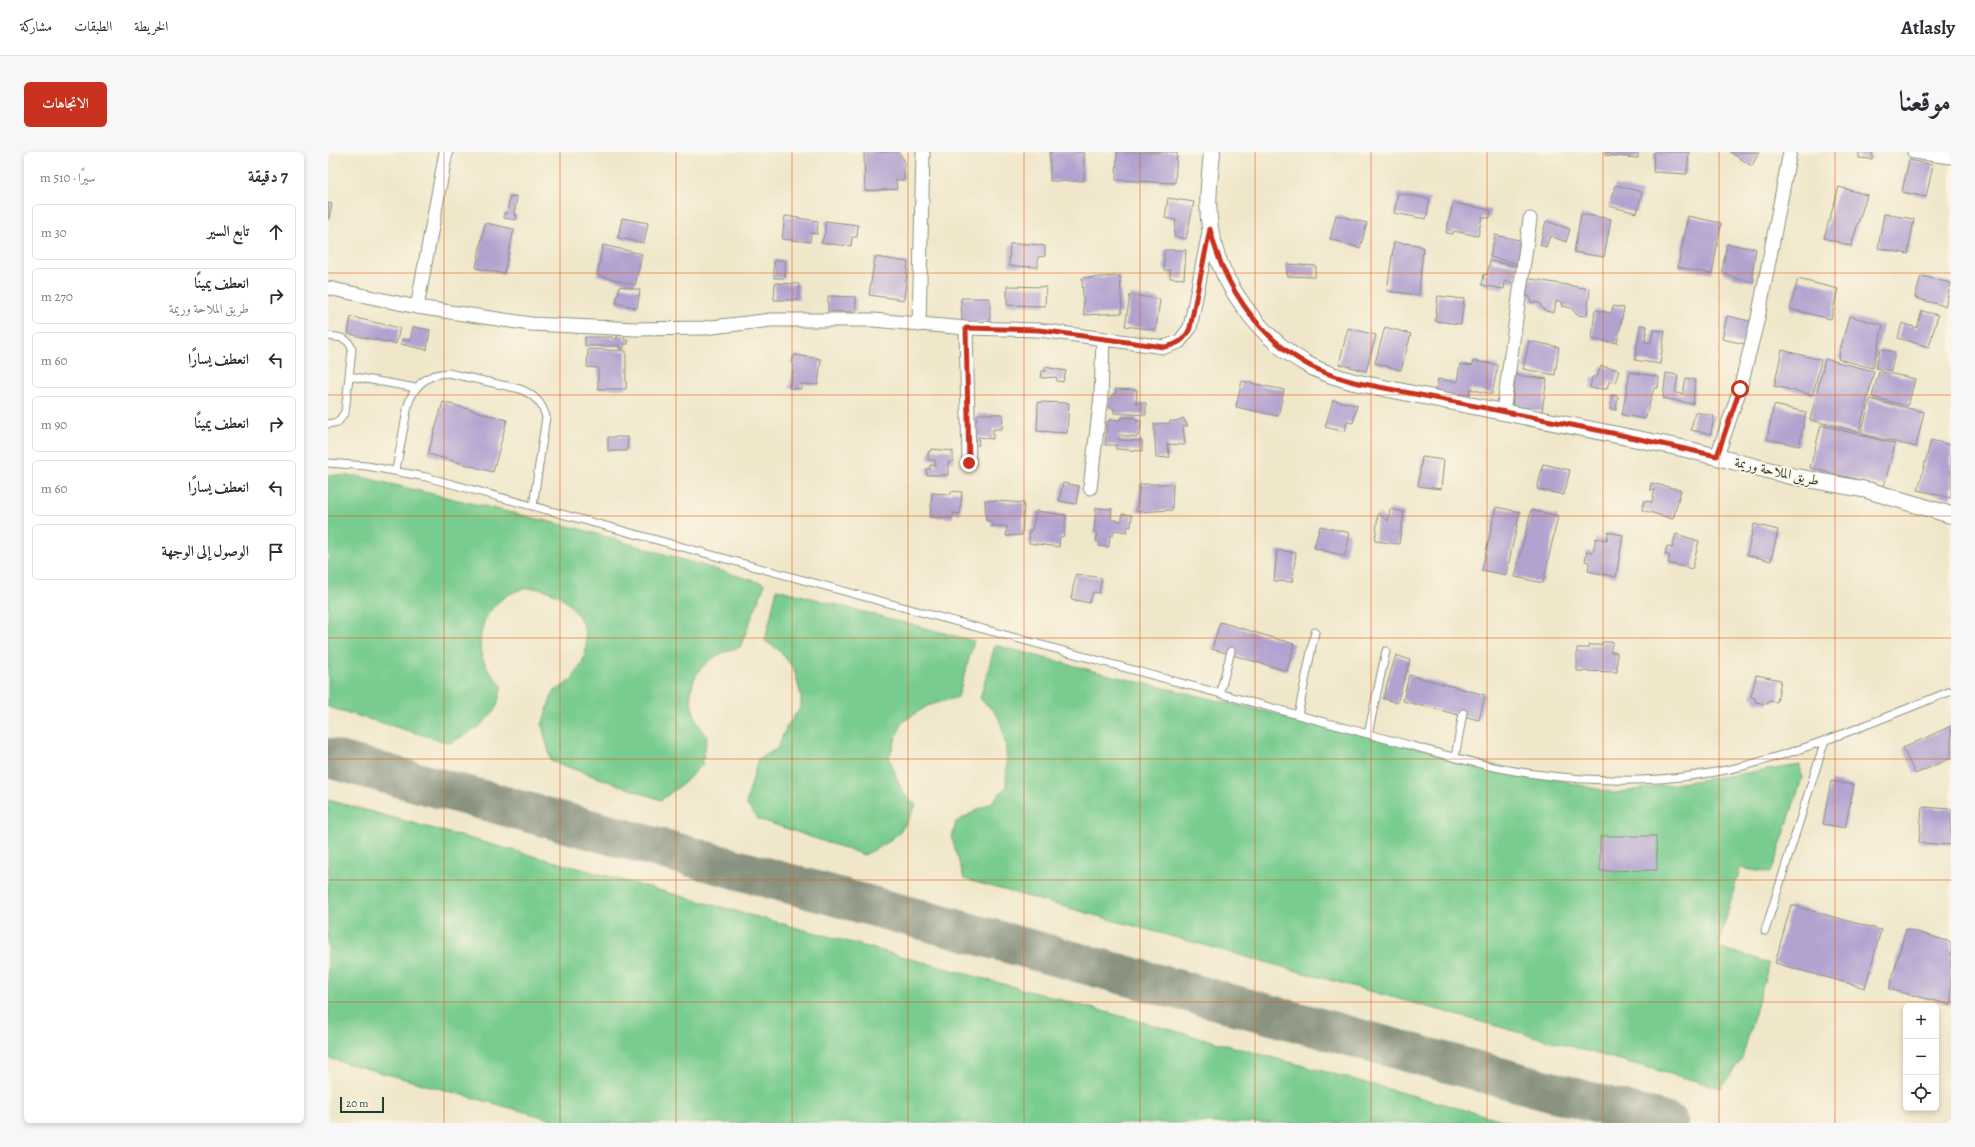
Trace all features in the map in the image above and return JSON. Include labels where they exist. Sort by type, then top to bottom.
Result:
[{"type":"street","points":[[417,306],[446,152]]},
{"type":"street","points":[[919,325],[923,152]]},
{"type":"street","name":"طريق الملاحة وريمة","points":[[1212,152],[1207,205],[1215,251],[1235,292],[1248,312],[1264,332],[1284,349],[1305,363],[1329,374],[1354,382],[1612,433],[1717,456],[1792,476],[1867,490],[1951,515]]},
{"type":"street","points":[[1717,456],[1740,389],[1758,318],[1790,152]]},
{"type":"street","points":[[1914,152],[1951,157]]},
{"type":"street","points":[[1502,412],[1530,219]]},
{"type":"street","points":[[328,288],[417,306],[531,324],[635,329],[704,328],[771,320],[873,320],[966,328],[1039,330],[1103,340],[1164,347],[1172,346],[1184,339],[1190,328],[1210,229]]},
{"type":"street","points":[[966,328],[969,463]]},
{"type":"street","points":[[1090,488],[1101,396],[1103,340]]},
{"type":"lane","points":[[328,336],[343,338],[351,345],[352,355],[343,418],[338,422],[328,424]]},
{"type":"lane","points":[[396,470],[408,406],[416,388],[430,377],[448,373],[520,389],[537,399],[544,412],[545,427],[533,506]]},
{"type":"lane","points":[[349,376],[416,388]]},
{"type":"lane","points":[[328,463],[396,470],[1220,692],[1368,734],[1494,767],[1534,774],[1615,780],[1655,779],[1695,775],[1735,768],[1774,758],[1825,740],[1951,691]]},
{"type":"lane","points":[[1298,715],[1315,632]]},
{"type":"lane","points":[[1368,734],[1386,650]]},
{"type":"lane","points":[[1220,692],[1231,652]]},
{"type":"lane","points":[[1455,757],[1463,713]]},
{"type":"lane","points":[[1765,931],[1825,740]]},
{"type":"green space","points":[[328,475],[357,476],[580,529],[765,584],[740,647],[723,653],[710,660],[700,670],[694,681],[691,694],[692,707],[698,722],[707,737],[702,765],[684,783],[661,800],[551,761],[542,725],[553,692],[568,682],[582,663],[586,644],[583,625],[573,608],[558,596],[541,589],[521,589],[502,599],[495,605],[485,620],[480,638],[481,654],[487,667],[502,686],[496,709],[479,727],[450,743],[328,707]]},
{"type":"green space","points":[[777,589],[974,641],[958,697],[927,706],[902,722],[889,757],[902,792],[916,805],[906,823],[896,836],[864,855],[758,819],[746,804],[758,759],[777,749],[787,726],[801,707],[801,696],[794,669],[779,650],[765,641]]},
{"type":"green space","points":[[995,645],[1113,676],[1614,793],[1800,765],[1802,778],[1774,865],[1770,873],[1740,868],[1718,948],[1755,958],[1769,964],[1742,1058],[1721,1088],[964,879],[952,838],[956,822],[992,802],[1006,787],[1007,769],[1004,733],[998,717],[990,707],[980,699]]},
{"type":"green space","points":[[328,800],[1513,1123],[565,1123],[328,1058]]},
{"type":"building","points":[[864,152],[898,152],[904,160],[904,180],[896,180],[897,189],[865,191]]},
{"type":"building","points":[[1050,152],[1084,152],[1084,181],[1050,181]]},
{"type":"building","points":[[1117,152],[1177,152],[1175,183],[1116,180]]},
{"type":"building","points":[[1605,152],[1638,152],[1638,158],[1605,155]]},
{"type":"building","points":[[1654,152],[1689,152],[1687,174],[1653,172]]},
{"type":"building","points":[[1730,152],[1759,152],[1752,166]]},
{"type":"building","points":[[1859,152],[1872,152],[1872,159],[1859,158]]},
{"type":"building","points":[[1909,160],[1933,165],[1926,197],[1902,192]]},
{"type":"building","points":[[1615,185],[1642,192],[1637,213],[1609,206]]},
{"type":"building","points":[[1839,187],[1867,195],[1851,246],[1824,238]]},
{"type":"building","points":[[1398,193],[1430,199],[1426,219],[1394,213]]},
{"type":"building","points":[[510,196],[517,197],[514,215],[517,215],[516,220],[504,218],[504,213],[507,213]]},
{"type":"building","points":[[1168,198],[1194,202],[1186,239],[1174,236],[1176,220],[1165,218]]},
{"type":"building","points":[[328,203],[332,204],[329,219],[328,219]]},
{"type":"building","points":[[1453,203],[1491,210],[1490,218],[1482,217],[1478,236],[1454,231],[1453,234],[1446,233]]},
{"type":"building","points":[[1581,214],[1611,219],[1604,257],[1574,252]]},
{"type":"building","points":[[1884,214],[1914,219],[1908,254],[1878,248]]},
{"type":"building","points":[[1336,215],[1367,223],[1360,248],[1330,239]]},
{"type":"building","points":[[785,216],[818,221],[817,234],[811,233],[810,242],[782,239]]},
{"type":"building","points":[[1688,216],[1721,223],[1712,274],[1678,267]]},
{"type":"building","points":[[622,218],[648,223],[644,243],[618,238]]},
{"type":"building","points":[[825,221],[858,225],[857,237],[852,237],[851,246],[821,243],[825,233]]},
{"type":"building","points":[[1546,221],[1570,229],[1566,242],[1550,236],[1546,247],[1540,245]]},
{"type":"building","points":[[485,223],[514,229],[504,274],[476,268]]},
{"type":"building","points":[[1495,235],[1524,241],[1519,264],[1490,257]]},
{"type":"building","points":[[1394,242],[1418,245],[1423,248],[1419,295],[1387,291]]},
{"type":"building","points":[[1010,244],[1045,246],[1045,256],[1038,257],[1038,267],[1009,266]]},
{"type":"building","points":[[1727,244],[1756,249],[1752,272],[1754,282],[1738,279],[1722,272]]},
{"type":"building","points":[[603,245],[642,254],[635,285],[597,275]]},
{"type":"building","points":[[1164,250],[1186,250],[1184,279],[1170,278],[1170,270],[1164,270]]},
{"type":"building","points":[[875,257],[908,262],[904,300],[869,295]]},
{"type":"building","points":[[774,260],[785,260],[785,278],[774,278]]},
{"type":"building","points":[[1490,261],[1518,266],[1514,283],[1505,281],[1504,289],[1482,285],[1484,274],[1487,275]]},
{"type":"building","points":[[1287,264],[1316,266],[1315,277],[1287,276]]},
{"type":"building","points":[[1120,276],[1122,313],[1084,315],[1082,278]]},
{"type":"building","points":[[1921,276],[1951,283],[1945,306],[1915,298]]},
{"type":"building","points":[[1526,278],[1590,289],[1587,316],[1577,315],[1571,308],[1562,306],[1563,302],[1556,301],[1554,313],[1546,311],[1541,307],[1540,303],[1531,302],[1530,297],[1524,294]]},
{"type":"building","points":[[1798,279],[1838,289],[1831,319],[1790,309]]},
{"type":"building","points":[[775,283],[799,284],[799,300],[774,300]]},
{"type":"building","points":[[620,286],[640,290],[637,308],[616,303]]},
{"type":"building","points":[[1007,286],[1046,287],[1045,306],[1007,305]]},
{"type":"building","points":[[1130,295],[1160,299],[1156,330],[1125,326]]},
{"type":"building","points":[[828,296],[856,297],[856,312],[828,311]]},
{"type":"building","points":[[1438,296],[1464,299],[1461,324],[1435,321]]},
{"type":"building","points":[[961,298],[990,298],[990,322],[962,323]]},
{"type":"building","points":[[1613,306],[1624,308],[1617,343],[1592,339],[1595,310],[1611,313]]},
{"type":"building","points":[[1922,311],[1938,315],[1929,347],[1898,338],[1902,323],[1917,328]]},
{"type":"building","points":[[1727,316],[1754,322],[1749,345],[1722,339]]},
{"type":"building","points":[[1849,316],[1883,325],[1873,368],[1838,359]]},
{"type":"building","points":[[351,317],[400,328],[396,344],[348,334]]},
{"type":"building","points":[[1640,325],[1647,326],[1645,342],[1651,343],[1653,330],[1665,331],[1660,364],[1635,360]]},
{"type":"building","points":[[413,327],[430,330],[427,350],[401,344],[402,339],[410,340]]},
{"type":"building","points":[[1385,327],[1411,334],[1401,370],[1375,363]]},
{"type":"building","points":[[1348,328],[1376,335],[1366,371],[1339,364]]},
{"type":"building","points":[[617,335],[624,335],[624,340],[628,340],[628,344],[624,344],[624,349],[620,349],[620,346],[585,346],[585,337],[612,337],[612,339],[617,339]]},
{"type":"building","points":[[1529,341],[1559,347],[1555,375],[1523,369]]},
{"type":"building","points":[[588,349],[626,351],[626,389],[598,389],[598,368],[587,367]]},
{"type":"building","points":[[1880,349],[1895,352],[1891,371],[1876,368]]},
{"type":"building","points":[[1782,350],[1821,360],[1813,395],[1774,386]]},
{"type":"building","points":[[795,355],[821,359],[818,385],[801,384],[801,389],[789,388],[794,367],[791,362]]},
{"type":"building","points":[[1825,359],[1874,371],[1859,432],[1810,420]]},
{"type":"building","points":[[1473,361],[1498,365],[1492,394],[1470,389],[1468,401],[1434,397],[1438,379],[1457,382],[1460,364],[1472,366]]},
{"type":"building","points":[[1601,366],[1619,370],[1615,383],[1609,381],[1607,389],[1590,388],[1592,377],[1597,377]]},
{"type":"building","points":[[1045,367],[1066,371],[1063,382],[1057,381],[1056,377],[1041,378],[1042,371],[1046,371]]},
{"type":"building","points":[[1879,371],[1915,379],[1908,406],[1872,397]]},
{"type":"building","points":[[1630,372],[1659,377],[1658,388],[1654,388],[1645,419],[1622,415]]},
{"type":"building","points":[[1666,373],[1678,375],[1675,393],[1683,394],[1686,378],[1695,380],[1693,404],[1663,398]]},
{"type":"building","points":[[1515,375],[1547,379],[1542,411],[1512,410]]},
{"type":"building","points":[[1242,381],[1284,390],[1278,416],[1236,407]]},
{"type":"building","points":[[1116,389],[1137,390],[1136,403],[1146,403],[1146,415],[1114,413],[1114,408],[1109,408],[1109,398],[1112,398],[1112,394],[1115,394]]},
{"type":"building","points":[[1612,395],[1618,396],[1616,410],[1610,409]]},
{"type":"building","points":[[1870,399],[1924,412],[1916,447],[1861,434]]},
{"type":"building","points":[[1333,400],[1357,405],[1353,423],[1347,422],[1345,432],[1325,427]]},
{"type":"building","points":[[443,402],[507,420],[493,472],[428,454]]},
{"type":"building","points":[[1038,402],[1069,403],[1067,433],[1037,431]]},
{"type":"building","points":[[1774,405],[1806,412],[1799,446],[1767,439]]},
{"type":"building","points":[[1695,412],[1714,416],[1711,434],[1691,430]]},
{"type":"building","points":[[977,414],[1003,414],[1002,429],[993,429],[993,439],[978,437],[979,445],[973,445],[972,423],[977,420]]},
{"type":"building","points":[[1122,417],[1137,418],[1136,421],[1141,421],[1140,432],[1137,437],[1119,435],[1118,440],[1142,441],[1142,451],[1116,449],[1116,445],[1105,445],[1107,421],[1110,421],[1110,419],[1121,420]]},
{"type":"building","points":[[1183,418],[1188,426],[1183,426],[1185,445],[1167,444],[1170,457],[1156,458],[1154,424],[1170,423],[1170,421],[1176,421]]},
{"type":"building","points":[[1821,425],[1895,444],[1884,486],[1810,468]]},
{"type":"building","points":[[608,437],[628,437],[627,451],[608,451]]},
{"type":"building","points":[[1931,440],[1951,445],[1951,498],[1918,490]]},
{"type":"building","points":[[931,449],[953,451],[953,462],[948,462],[948,475],[927,475],[926,469],[930,469],[930,465],[936,466],[935,460],[928,460],[928,452],[930,452]]},
{"type":"building","points":[[1422,457],[1444,460],[1441,489],[1418,486]]},
{"type":"building","points":[[1543,464],[1570,470],[1564,495],[1537,489]]},
{"type":"building","points":[[1063,483],[1079,486],[1076,504],[1059,501]]},
{"type":"building","points":[[1651,483],[1681,490],[1673,519],[1642,510],[1644,501],[1652,502],[1655,490],[1650,490]]},
{"type":"building","points":[[1140,484],[1173,484],[1172,510],[1136,512]]},
{"type":"building","points":[[951,491],[962,492],[960,514],[953,513],[953,518],[930,517],[932,493],[951,494]]},
{"type":"building","points":[[985,500],[1024,503],[1022,535],[1006,536],[1007,526],[991,526],[992,522],[986,520]]},
{"type":"building","points":[[1496,507],[1520,512],[1506,575],[1482,570]]},
{"type":"building","points":[[1096,508],[1112,509],[1111,519],[1114,520],[1122,521],[1122,514],[1132,515],[1131,527],[1128,526],[1127,532],[1114,530],[1113,536],[1110,535],[1109,547],[1099,546],[1099,542],[1096,542],[1097,533],[1094,533]]},
{"type":"building","points":[[1390,509],[1404,512],[1399,544],[1375,541],[1378,513],[1388,521]]},
{"type":"building","points":[[1531,510],[1558,516],[1543,583],[1515,577]]},
{"type":"building","points":[[1036,511],[1066,515],[1064,536],[1060,537],[1059,547],[1029,543],[1029,531],[1032,530]]},
{"type":"building","points":[[1754,524],[1778,530],[1771,561],[1747,555]]},
{"type":"building","points":[[1320,526],[1350,533],[1345,556],[1314,548]]},
{"type":"building","points":[[1608,532],[1623,535],[1616,577],[1588,571],[1589,562],[1585,561],[1587,551],[1593,552],[1596,538],[1607,540]]},
{"type":"building","points":[[1676,534],[1699,541],[1692,569],[1668,563],[1670,556],[1665,554],[1667,546],[1672,548]]},
{"type":"building","points":[[1277,550],[1296,553],[1292,582],[1274,581]]},
{"type":"building","points":[[1076,574],[1102,578],[1099,593],[1093,592],[1089,603],[1071,599]]},
{"type":"building","points":[[1220,622],[1294,644],[1287,671],[1212,649]]},
{"type":"building","points":[[1602,642],[1613,642],[1610,652],[1617,652],[1617,672],[1577,671],[1577,648],[1589,648],[1589,645],[1602,645]]},
{"type":"building","points":[[1396,655],[1410,660],[1397,703],[1383,698]]},
{"type":"building","points":[[1409,675],[1485,695],[1479,720],[1403,701]]},
{"type":"building","points":[[1756,675],[1781,680],[1777,702],[1768,701],[1768,704],[1755,702],[1755,698],[1751,697]]},
{"type":"building","points":[[1951,726],[1951,758],[1915,774],[1903,748]]},
{"type":"building","points":[[1831,781],[1854,785],[1845,828],[1823,824]]},
{"type":"building","points":[[1922,807],[1951,809],[1951,845],[1919,843]]},
{"type":"building","points":[[1600,836],[1656,836],[1657,870],[1600,871]]},
{"type":"building","points":[[1791,905],[1881,930],[1865,988],[1775,963]]},
{"type":"building","points":[[1906,929],[1951,942],[1951,1005],[1889,989]]},
{"type":"taxiway","points":[[328,758],[1668,1123]]},
{"type":"route","points":[[969,463],[966,328],[1039,330],[1103,340],[1164,347],[1172,346],[1184,339],[1190,328],[1210,229],[1215,251],[1235,292],[1248,312],[1264,332],[1284,349],[1305,363],[1329,374],[1354,382],[1612,433],[1717,456],[1740,389]]}]
